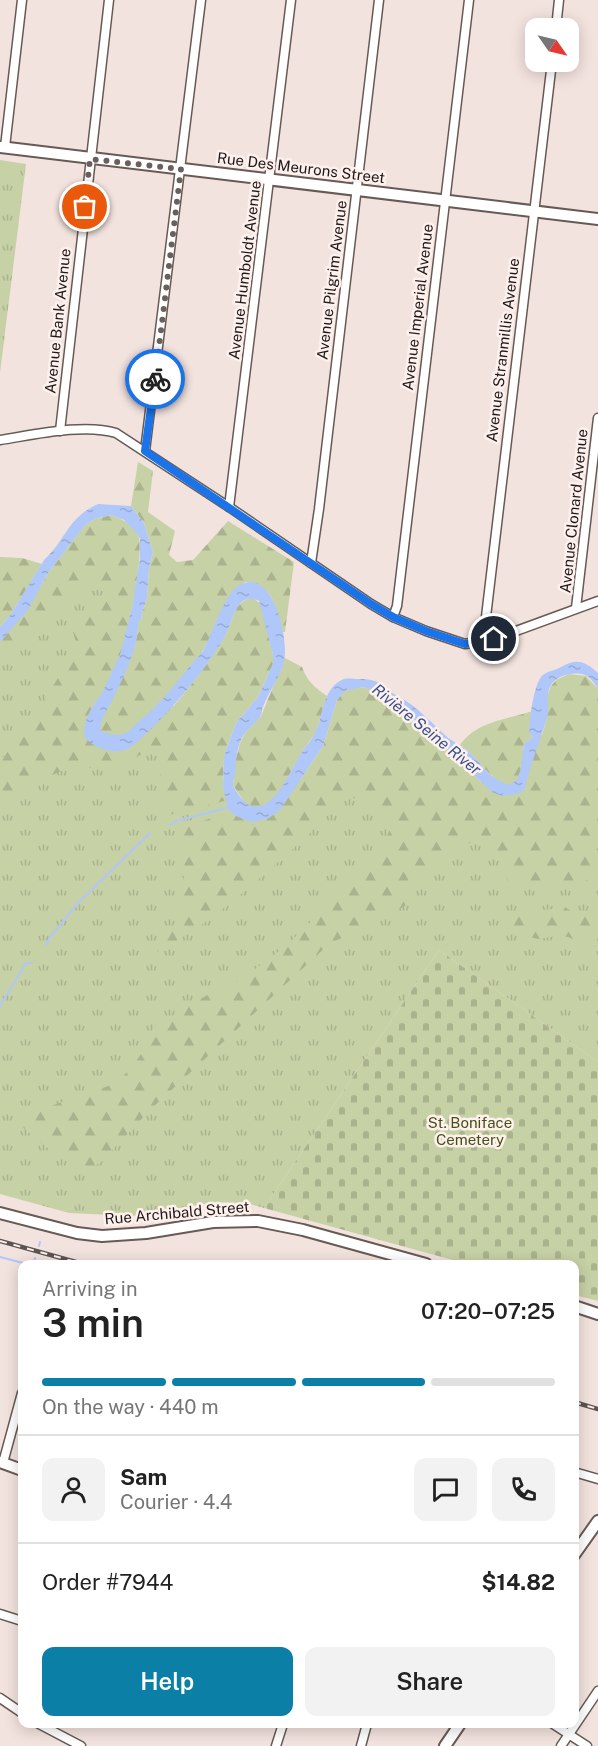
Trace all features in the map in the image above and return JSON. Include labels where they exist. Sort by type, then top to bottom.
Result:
[{"type":"street","points":[[2,147],[21,0]]},
{"type":"street","name":"Avenue Bank Avenue","points":[[60,431],[109,0]]},
{"type":"street","points":[[145,451],[201,0]]},
{"type":"street","name":"Avenue Humboldt Avenue","points":[[230,507],[291,0]]},
{"type":"street","name":"Avenue Pilgrim Avenue","points":[[311,562],[379,0]]},
{"type":"street","name":"Avenue Imperial Avenue","points":[[393,617],[398,596],[469,0]]},
{"type":"street","points":[[557,18],[559,0]]},
{"type":"street","name":"Avenue Stranmillis Avenue","points":[[483,642],[551,72]]},
{"type":"street","name":"Rue Des Meurons Street","points":[[2,147],[598,219]]},
{"type":"street","name":"Avenue Clonard Avenue","points":[[576,608],[598,418]]},
{"type":"street","points":[[0,440],[60,431],[116,433],[393,617],[465,644],[483,642],[598,601]]},
{"type":"street","name":"Rue Archibald Street","points":[[0,1213],[77,1233],[102,1236],[146,1233],[213,1222],[258,1221],[303,1230],[412,1260]]},
{"type":"street","points":[[580,1307],[598,1312]]},
{"type":"street","points":[[18,1407],[1,1466],[18,1469]]},
{"type":"street","points":[[579,1473],[598,1479]]},
{"type":"street","points":[[579,1548],[598,1521]]},
{"type":"street","points":[[0,1614],[18,1620]]},
{"type":"street","points":[[579,1719],[598,1691]]},
{"type":"street","points":[[0,1698],[18,1710]]},
{"type":"street","points":[[47,1728],[81,1746]]},
{"type":"street","points":[[276,1746],[282,1728]]},
{"type":"street","points":[[362,1746],[367,1728]]},
{"type":"street","points":[[445,1746],[457,1728]]},
{"type":"street","points":[[559,1728],[587,1746]]},
{"type":"street","points":[[561,1746],[573,1728]]},
{"type":"green space","points":[[0,160],[26,164],[0,373]]},
{"type":"green space","points":[[138,462],[153,471],[148,512],[175,531],[169,555],[177,562],[193,560],[228,521],[294,562],[285,632],[283,632],[276,607],[268,592],[254,583],[245,582],[236,589],[224,606],[208,643],[180,681],[129,731],[116,735],[100,730],[101,725],[133,651],[138,621],[142,619],[147,598],[149,568],[153,552],[144,523],[131,506]]},
{"type":"green space","points":[[111,515],[129,524],[137,532],[140,555],[138,574],[131,614],[119,658],[85,723],[127,750],[155,726],[193,682],[225,636],[241,603],[254,598],[262,606],[273,664],[258,697],[236,723],[224,756],[223,787],[228,800],[168,815],[159,795],[162,756],[153,747],[123,765],[99,769],[69,768],[0,797],[0,760],[24,734],[61,673],[76,641],[72,629],[85,616],[104,603],[107,589],[94,590],[83,581],[71,592],[49,626],[29,636],[6,658],[0,660],[0,642],[28,610],[48,573],[85,525],[95,519]]},
{"type":"green space","points":[[85,525],[129,616],[120,655],[174,707],[228,800],[228,808],[300,780],[482,784],[598,689],[598,1062],[439,950],[264,1208],[246,1203],[215,1202],[133,1216],[69,1213],[0,1194],[0,642]]},
{"type":"green space","points":[[0,557],[22,558],[42,564],[11,614],[0,627]]},
{"type":"green space","points":[[285,658],[302,667],[312,684],[327,696],[316,732],[281,790],[261,806],[252,806],[244,802],[233,785],[235,762],[240,743],[245,733],[261,716]]},
{"type":"green space","points":[[569,674],[586,676],[598,689],[598,878],[555,885],[512,886],[501,869],[496,847],[484,838],[441,853],[396,890],[410,889],[416,899],[395,912],[329,944],[152,1108],[100,1163],[82,1171],[50,1150],[20,1125],[25,1115],[114,1084],[132,1068],[146,1046],[154,1027],[209,994],[240,980],[286,946],[331,902],[382,844],[392,828],[388,809],[363,798],[346,800],[235,899],[197,928],[157,952],[176,921],[181,897],[185,867],[176,838],[178,829],[230,812],[234,815],[280,810],[323,746],[337,700],[345,690],[363,687],[372,690],[436,739],[492,792],[525,789],[531,760],[540,742],[547,718],[547,696],[556,680]]},
{"type":"green space","points":[[532,711],[529,731],[533,737],[524,744],[521,769],[516,783],[509,785],[493,777],[460,745],[483,726]]},
{"type":"green space","points":[[565,907],[578,916],[598,914],[598,951],[568,937],[538,939],[515,933],[506,924],[511,915]]},
{"type":"green space","name":"St. Boniface Cemetery","points":[[439,950],[598,1062],[598,1301],[579,1296],[579,1260],[452,1260],[264,1208]]},
{"type":"water","name":"Rivière Seine River","points":[[98,504],[131,506],[144,523],[153,552],[149,568],[147,598],[141,616],[142,620],[138,621],[136,641],[122,680],[103,717],[100,730],[120,735],[126,733],[160,702],[203,651],[225,603],[237,587],[244,583],[255,583],[264,588],[272,598],[282,625],[284,661],[265,701],[261,715],[241,741],[233,783],[242,799],[255,807],[271,800],[279,791],[312,739],[331,688],[344,679],[366,679],[380,684],[411,704],[448,738],[466,749],[491,775],[509,785],[517,780],[521,769],[524,744],[533,737],[529,732],[533,701],[540,678],[572,662],[581,662],[598,673],[598,689],[589,677],[576,673],[557,679],[551,685],[548,693],[547,718],[525,789],[518,794],[502,796],[492,792],[436,739],[372,690],[363,687],[345,691],[337,700],[323,746],[280,810],[269,818],[254,822],[245,820],[234,815],[228,808],[223,787],[224,756],[236,723],[258,697],[273,664],[273,655],[259,601],[248,599],[241,603],[224,638],[191,685],[141,738],[132,746],[117,751],[104,750],[92,744],[84,736],[85,723],[90,711],[103,691],[120,655],[132,608],[140,558],[140,539],[124,520],[111,515],[95,519],[85,525],[48,573],[28,610],[0,642],[0,627],[11,614],[44,560],[73,523]]},
{"type":"waterway","points":[[170,825],[176,821],[230,807]]},
{"type":"waterway","points":[[46,945],[78,903],[150,833]]},
{"type":"waterway","points":[[0,1006],[26,963],[32,963]]},
{"type":"waterway","points":[[39,1246],[40,1242]]},
{"type":"waterway","points":[[0,1257],[18,1262]]},
{"type":"railway","points":[[0,1241],[69,1260]]},
{"type":"railway","points":[[579,1403],[598,1409]]},
{"type":"way so far","points":[[85,207],[90,159],[181,169],[155,379]]},
{"type":"route","points":[[155,379],[145,451],[393,617],[465,644],[494,639]]}]
